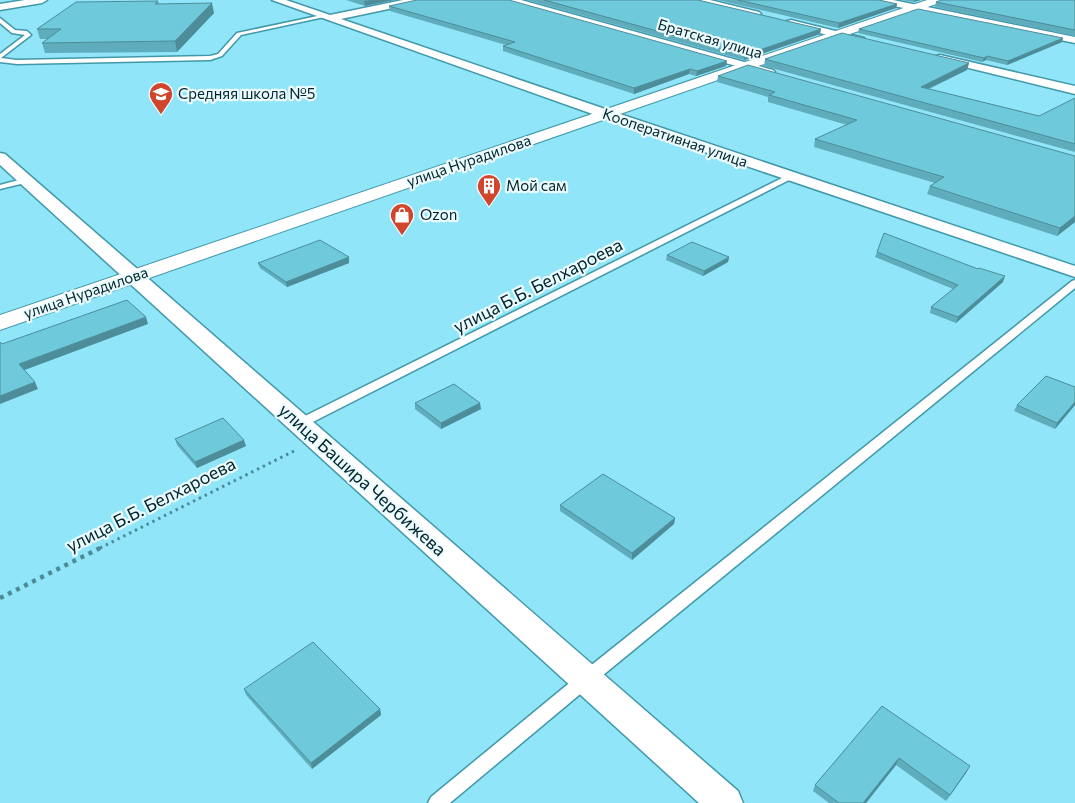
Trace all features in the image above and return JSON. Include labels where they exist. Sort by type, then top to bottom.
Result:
[{"type":"street","points":[[0,7],[42,0]]},
{"type":"street","name":"Кооперативная улица","points":[[276,0],[791,177],[1075,272]]},
{"type":"street","points":[[325,17],[417,0]]},
{"type":"street","name":"Братская улица","points":[[510,0],[785,76]]},
{"type":"street","points":[[698,0],[764,16]]},
{"type":"street","points":[[879,0],[1075,40]]},
{"type":"street","name":"улица Нурадилова","points":[[0,323],[938,0]]},
{"type":"street","points":[[782,21],[867,41]]},
{"type":"street","points":[[933,57],[1075,90]]},
{"type":"street","name":"улица Башира Чербижева","points":[[0,157],[725,803]]},
{"type":"lane","points":[[0,59],[17,62],[210,58],[222,53],[239,34],[325,17]]},
{"type":"lane","points":[[0,20],[14,32],[25,32],[28,35],[0,59]]},
{"type":"lane","name":"улица Б.Б. Белхароева","points":[[308,432],[791,177]]},
{"type":"lane","points":[[0,186],[26,180]]},
{"type":"lane","points":[[437,803],[585,680],[1075,283]]},
{"type":"path","name":"улица Б.Б. Белхароева","points":[[0,598],[308,432]]},
{"type":"building","points":[[417,0],[509,0],[727,61],[697,71],[690,69],[634,88],[503,46],[515,42],[389,6]]},
{"type":"building","points":[[544,0],[698,0],[821,29],[745,55]]},
{"type":"building","points":[[738,0],[879,0],[897,4],[839,23]]},
{"type":"building","points":[[941,0],[1075,0],[1075,30],[936,2]]},
{"type":"building","points":[[158,1],[155,4],[212,3],[175,41],[42,43],[61,29],[37,29],[76,2]]},
{"type":"building","points":[[918,9],[1063,38],[1008,61],[987,56],[984,58],[859,29]]},
{"type":"building","points":[[842,33],[969,63],[921,87],[1039,116],[1075,98],[1075,144],[765,59]]},
{"type":"building","points":[[748,65],[1075,156],[1075,216],[1060,228],[930,186],[944,177],[815,139],[857,120],[769,95],[775,92],[718,76]]},
{"type":"building","points":[[884,233],[978,269],[1005,276],[958,317],[931,307],[958,285],[877,252]]},
{"type":"building","points":[[320,240],[349,257],[286,282],[258,263]]},
{"type":"building","points":[[692,242],[729,257],[704,271],[667,255]]},
{"type":"building","points":[[127,300],[146,317],[19,364],[35,382],[0,396],[0,342],[2,344]]},
{"type":"building","points":[[1046,376],[1075,387],[1075,402],[1057,423],[1017,405]]},
{"type":"building","points":[[454,384],[480,403],[441,423],[415,403]]},
{"type":"building","points":[[223,418],[244,440],[195,462],[175,439]]},
{"type":"building","points":[[603,474],[675,518],[632,553],[560,505]]},
{"type":"building","points":[[313,642],[380,709],[311,763],[244,689]]},
{"type":"building","points":[[882,706],[970,766],[950,795],[899,758],[863,803],[839,803],[815,785]]},
{"type":"place","name":"Средняя школа №5","points":[[161,115]]},
{"type":"place","name":"Мой сам","points":[[489,207]]},
{"type":"place","name":"Ozon","points":[[402,236]]}]
